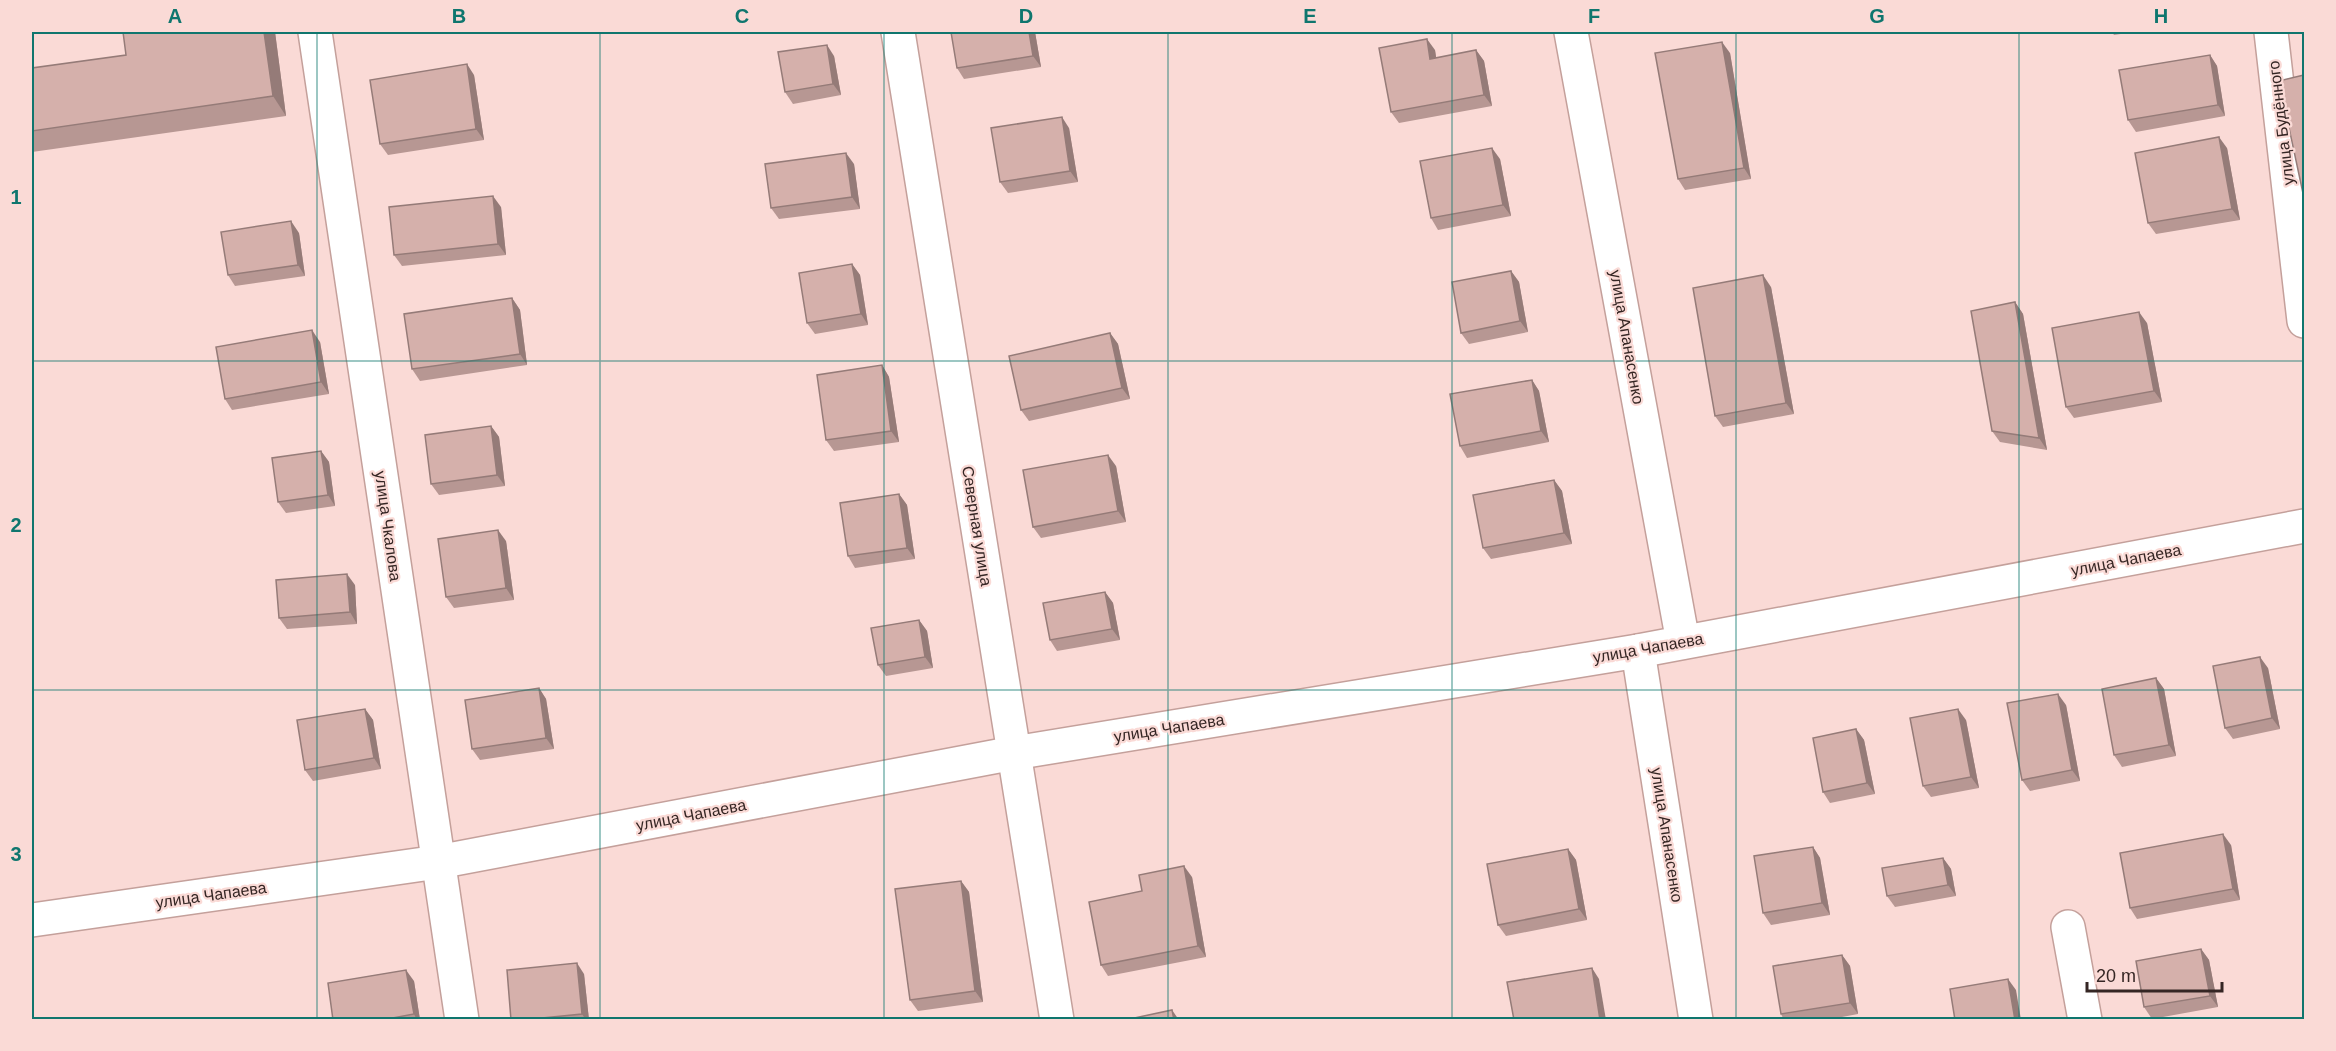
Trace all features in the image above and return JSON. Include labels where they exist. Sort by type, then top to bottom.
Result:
[{"type":"street","name":"улица Чкалова","points":[[315,32],[462,1020]]},
{"type":"street","name":"Северная улица","points":[[898,32],[1057,1020]]},
{"type":"street","name":"улица Апанасенко","points":[[1571,32],[1683,642]]},
{"type":"street","name":"улица Будённого","points":[[2271,32],[2304,321]]},
{"type":"street","name":"улица Чапаева","points":[[32,920],[438,862],[1014,753],[1638,651],[2304,526]]},
{"type":"street","name":"улица Апанасенко","points":[[1638,651],[1696,1020]]},
{"type":"street","points":[[2068,927],[2085,1020]]},
{"type":"building","points":[[123,32],[264,32],[273,96],[32,131],[32,68],[126,55]]},
{"type":"building","points":[[951,32],[1029,32],[1033,56],[957,68]]},
{"type":"building","points":[[1427,39],[1430,59],[1476,50],[1484,95],[1391,112],[1379,48]]},
{"type":"building","points":[[1722,42],[1744,168],[1678,179],[1655,53]]},
{"type":"building","points":[[827,45],[833,84],[785,92],[778,52]]},
{"type":"building","points":[[2210,55],[2218,105],[2128,120],[2119,70]]},
{"type":"building","points":[[467,64],[476,129],[380,144],[370,80]]},
{"type":"building","points":[[2304,75],[2304,198],[2279,81]]},
{"type":"building","points":[[1062,117],[1070,171],[1000,182],[991,128]]},
{"type":"building","points":[[2219,137],[2232,209],[2148,223],[2135,153]]},
{"type":"building","points":[[1492,148],[1503,205],[1431,218],[1420,161]]},
{"type":"building","points":[[846,153],[852,197],[771,208],[765,164]]},
{"type":"building","points":[[493,196],[498,244],[394,255],[389,207]]},
{"type":"building","points":[[291,221],[298,265],[228,275],[221,232]]},
{"type":"building","points":[[852,264],[861,314],[807,323],[799,273]]},
{"type":"building","points":[[1511,271],[1520,321],[1461,333],[1452,282]]},
{"type":"building","points":[[1763,275],[1786,403],[1715,416],[1693,288]]},
{"type":"building","points":[[512,298],[520,354],[412,369],[404,314]]},
{"type":"building","points":[[2015,302],[2039,438],[1992,431],[1971,311]]},
{"type":"building","points":[[2139,312],[2154,391],[2066,407],[2052,328]]},
{"type":"building","points":[[312,330],[321,382],[225,399],[216,347]]},
{"type":"building","points":[[1110,333],[1122,388],[1021,410],[1009,356]]},
{"type":"building","points":[[882,365],[891,431],[826,440],[817,375]]},
{"type":"building","points":[[1532,380],[1541,431],[1460,446],[1450,394]]},
{"type":"building","points":[[491,426],[497,475],[431,484],[425,435]]},
{"type":"building","points":[[321,451],[328,495],[278,502],[272,458]]},
{"type":"building","points":[[1108,455],[1118,511],[1033,527],[1023,470]]},
{"type":"building","points":[[1554,480],[1564,533],[1483,548],[1473,495]]},
{"type":"building","points":[[899,494],[907,548],[848,556],[840,503]]},
{"type":"building","points":[[498,530],[506,588],[446,597],[438,539]]},
{"type":"building","points":[[347,574],[350,612],[279,618],[276,580]]},
{"type":"building","points":[[1105,592],[1112,629],[1050,640],[1043,603]]},
{"type":"building","points":[[919,620],[925,657],[878,665],[871,628]]},
{"type":"building","points":[[2260,657],[2272,718],[2225,728],[2213,666]]},
{"type":"building","points":[[2156,678],[2169,745],[2114,755],[2102,689]]},
{"type":"building","points":[[539,688],[546,738],[472,749],[465,700]]},
{"type":"building","points":[[2058,694],[2072,770],[2022,780],[2007,703]]},
{"type":"building","points":[[365,709],[374,758],[305,770],[297,720]]},
{"type":"building","points":[[1958,709],[1971,777],[1923,786],[1910,718]]},
{"type":"building","points":[[1856,729],[1867,783],[1823,792],[1813,738]]},
{"type":"building","points":[[2223,834],[2233,889],[2130,908],[2120,853]]},
{"type":"building","points":[[1813,847],[1822,903],[1763,913],[1754,856]]},
{"type":"building","points":[[1568,849],[1579,909],[1498,925],[1487,864]]},
{"type":"building","points":[[1943,858],[1948,885],[1887,896],[1882,868]]},
{"type":"building","points":[[1184,866],[1198,946],[1101,965],[1089,902],[1142,891],[1139,875]]},
{"type":"building","points":[[961,881],[975,991],[910,1000],[895,889]]},
{"type":"building","points":[[2201,949],[2210,996],[2144,1007],[2136,961]]},
{"type":"building","points":[[1842,955],[1850,1003],[1781,1014],[1773,966]]},
{"type":"building","points":[[577,963],[582,1014],[511,1020],[507,970]]},
{"type":"building","points":[[1592,968],[1600,1020],[1514,1020],[1507,982]]},
{"type":"building","points":[[406,970],[414,1014],[382,1020],[333,1020],[328,983]]},
{"type":"building","points":[[2008,979],[2015,1020],[1955,1020],[1950,989]]},
{"type":"building","points":[[1172,1010],[1174,1020],[1125,1020]]}]
